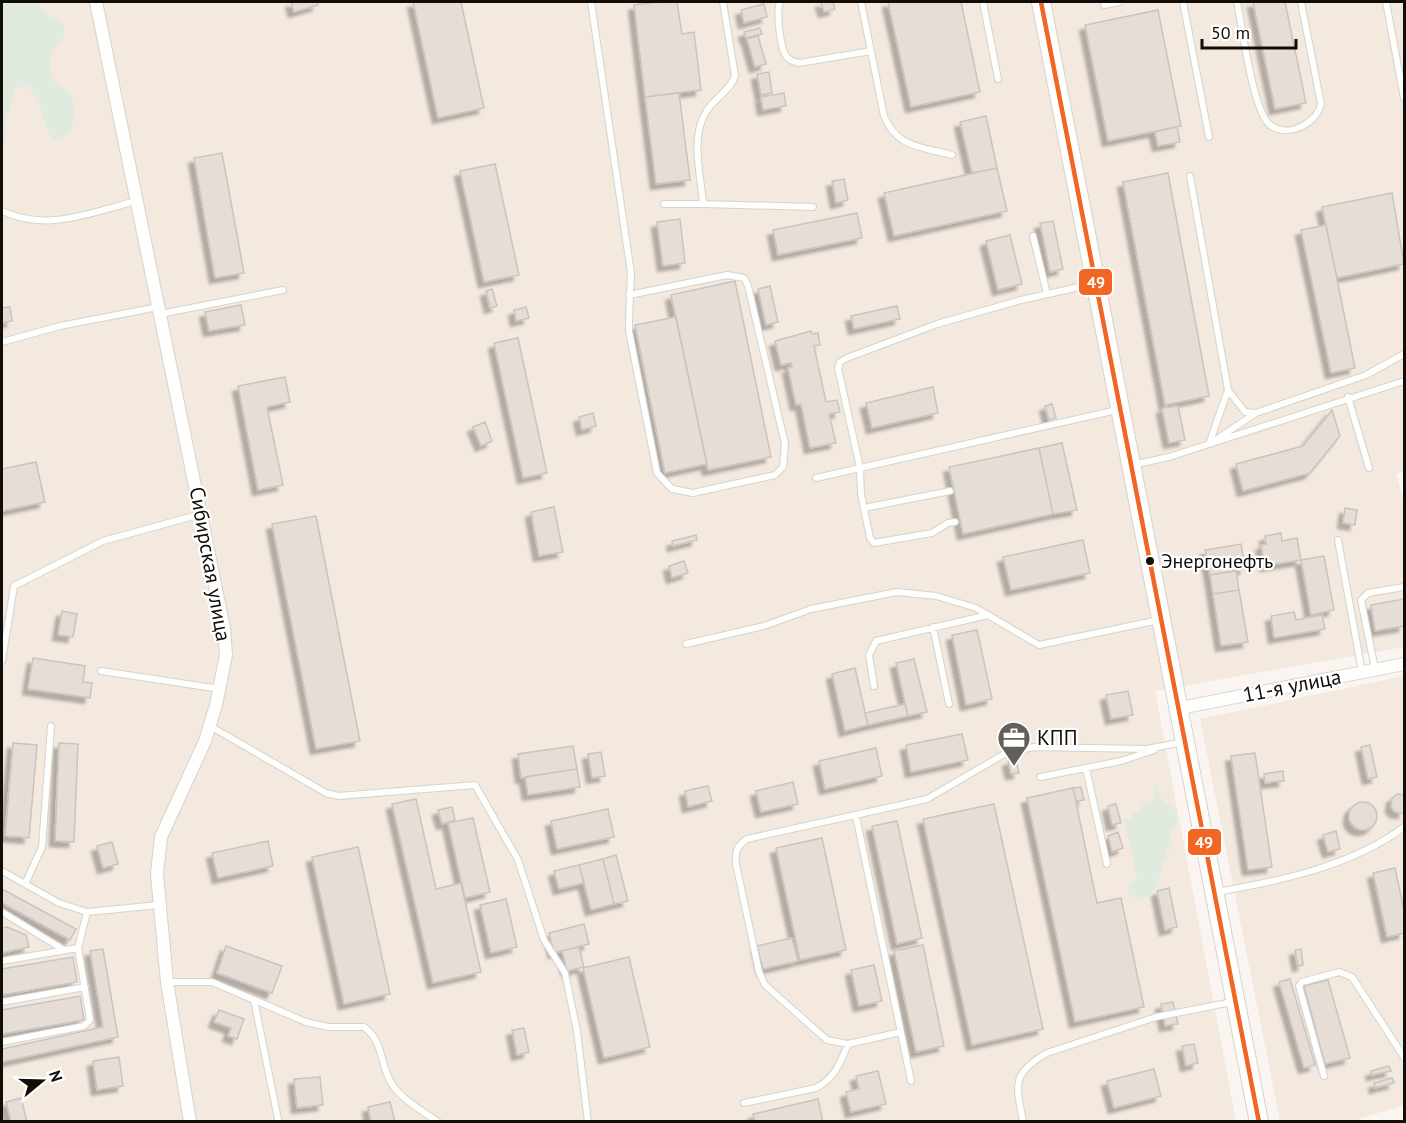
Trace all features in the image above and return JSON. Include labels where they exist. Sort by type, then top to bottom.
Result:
[{"type":"street","name":"Сибирская улица","points":[[96,2],[224,628],[226,655],[210,726],[161,837],[157,874],[167,982],[190,1122]]},
{"type":"street","points":[[1041,2],[1187,742],[1259,1122]]},
{"type":"street","name":"11-я улица","points":[[1180,708],[1404,664]]},
{"type":"lane","points":[[591,2],[631,273],[630,295],[629,331],[657,472],[672,489],[693,493],[775,475],[783,467],[785,444],[748,286],[744,278],[727,275],[630,295]]},
{"type":"lane","points":[[703,204],[698,148],[701,121],[710,106],[733,83],[735,76],[723,2]]},
{"type":"lane","points":[[780,2],[777,15],[784,53],[793,62],[799,63],[871,51]]},
{"type":"lane","points":[[861,2],[884,116],[890,131],[900,141],[952,155]]},
{"type":"lane","points":[[983,2],[998,79]]},
{"type":"lane","points":[[1104,5],[1119,2]]},
{"type":"lane","points":[[1183,2],[1209,137]]},
{"type":"lane","points":[[1237,2],[1258,106],[1270,125],[1278,129],[1303,126],[1319,112],[1321,104],[1301,2]]},
{"type":"lane","points":[[1386,2],[1404,98]]},
{"type":"lane","points":[[1190,176],[1227,390],[1209,444]]},
{"type":"lane","points":[[2,211],[27,221],[46,222],[137,201]]},
{"type":"lane","points":[[664,204],[813,207]]},
{"type":"lane","points":[[1034,236],[1047,294]]},
{"type":"lane","points":[[955,522],[948,523],[932,533],[874,543],[870,538],[860,468],[838,368],[840,362],[937,324],[1047,294],[1096,284]]},
{"type":"lane","points":[[2,342],[60,326],[283,290]]},
{"type":"lane","points":[[1209,444],[1256,413],[1366,375],[1404,354]]},
{"type":"lane","points":[[1131,465],[1169,457],[1348,397],[1404,381]]},
{"type":"lane","points":[[1227,390],[1245,411],[1256,413]]},
{"type":"lane","points":[[1348,397],[1369,468]]},
{"type":"lane","points":[[816,478],[1120,410]]},
{"type":"lane","points":[[864,508],[950,490]]},
{"type":"lane","points":[[2,661],[14,586],[103,541],[201,514]]},
{"type":"lane","points":[[1338,540],[1362,672]]},
{"type":"lane","points":[[1375,670],[1361,600],[1368,593],[1404,586]]},
{"type":"lane","points":[[686,644],[764,626],[811,609],[888,592],[936,596],[988,615],[1039,645],[1163,619]]},
{"type":"lane","points":[[874,686],[869,655],[876,641],[988,615]]},
{"type":"lane","points":[[933,627],[949,704]]},
{"type":"lane","points":[[101,671],[220,689]]},
{"type":"lane","points":[[25,884],[42,847],[51,726]]},
{"type":"lane","points":[[210,726],[326,793],[338,796],[475,786],[518,860],[544,940],[565,973],[577,1031],[588,1122]]},
{"type":"lane","points":[[1040,777],[1130,758],[1160,747],[1187,742]]},
{"type":"lane","points":[[901,1032],[848,1044],[827,1040],[765,985],[759,972],[735,853],[739,845],[747,839],[927,799],[1000,756],[1034,747],[1160,747]]},
{"type":"lane","points":[[1086,768],[1107,864]]},
{"type":"lane","points":[[856,816],[911,1081]]},
{"type":"lane","points":[[1216,892],[1324,867],[1380,844],[1404,827]]},
{"type":"lane","points":[[2,872],[59,903],[87,912],[159,905]]},
{"type":"lane","points":[[2,912],[64,950]]},
{"type":"lane","points":[[2,1042],[88,1024],[92,1016],[78,948],[87,912]]},
{"type":"lane","points":[[2,961],[78,948]]},
{"type":"lane","points":[[1324,1076],[1299,988],[1302,982],[1339,972],[1352,977],[1404,1055]]},
{"type":"lane","points":[[167,982],[212,982],[306,1022],[328,1027],[364,1027],[379,1043],[392,1084],[400,1094],[438,1122]]},
{"type":"lane","points":[[2,1002],[85,987]]},
{"type":"lane","points":[[254,999],[278,1119]]},
{"type":"lane","points":[[1023,1121],[1017,1088],[1018,1078],[1032,1062],[1047,1053],[1156,1017],[1236,1001]]},
{"type":"lane","points":[[744,1104],[816,1088],[826,1083],[834,1074],[848,1044]]},
{"type":"shaded area","points":[[2,2],[1404,2],[1404,471],[1396,474],[1404,503],[1404,647],[1155,691],[1236,1121],[2,1122]]},
{"type":"shaded area","points":[[2,2],[39,2],[44,12],[64,24],[63,39],[54,49],[50,64],[54,82],[63,86],[69,93],[75,108],[72,125],[62,140],[53,139],[36,97],[26,85],[16,89],[5,121],[6,138],[2,143]]},
{"type":"shaded area","points":[[1404,676],[1404,1105],[1358,1119],[1358,1121],[1280,1121],[1200,719]]},
{"type":"shaded area","points":[[1155,782],[1162,800],[1174,809],[1177,816],[1176,825],[1168,835],[1173,845],[1170,850],[1166,851],[1167,859],[1163,863],[1155,890],[1140,901],[1127,893],[1129,885],[1137,878],[1124,818],[1133,820],[1132,812],[1140,811],[1142,803],[1155,799]]},
{"type":"building","points":[[291,2],[317,2],[318,5],[294,12]]},
{"type":"building","points":[[413,2],[461,2],[484,108],[438,118]]},
{"type":"building","points":[[677,2],[682,34],[694,32],[701,90],[645,97],[634,5]]},
{"type":"building","points":[[821,2],[833,2],[835,9],[824,12]]},
{"type":"building","points":[[888,2],[961,2],[980,92],[911,107]]},
{"type":"building","points":[[1253,2],[1285,2],[1306,103],[1275,109]]},
{"type":"building","points":[[764,4],[767,17],[744,23],[741,10]]},
{"type":"building","points":[[1158,10],[1181,126],[1108,141],[1085,25]]},
{"type":"building","points":[[760,28],[762,34],[746,38],[744,32]]},
{"type":"building","points":[[758,36],[766,64],[755,67],[747,39]]},
{"type":"building","points":[[769,72],[772,93],[761,95],[757,74]]},
{"type":"building","points":[[679,93],[690,180],[656,184],[645,97]]},
{"type":"building","points":[[784,93],[786,106],[763,110],[761,97]]},
{"type":"building","points":[[986,116],[997,168],[972,173],[960,122]]},
{"type":"building","points":[[1177,127],[1180,142],[1158,146],[1155,132]]},
{"type":"building","points":[[222,153],[244,273],[215,278],[194,158]]},
{"type":"building","points":[[495,164],[519,275],[484,282],[460,171]]},
{"type":"building","points":[[997,168],[1007,211],[894,236],[884,193]]},
{"type":"building","points":[[1168,173],[1209,396],[1165,405],[1123,182]]},
{"type":"building","points":[[844,179],[848,200],[836,203],[832,181]]},
{"type":"building","points":[[1392,193],[1404,264],[1337,278],[1322,207]]},
{"type":"building","points":[[857,213],[862,238],[778,255],[773,230]]},
{"type":"building","points":[[680,219],[685,263],[663,266],[657,222]]},
{"type":"building","points":[[1053,221],[1063,269],[1050,272],[1040,223]]},
{"type":"building","points":[[1326,225],[1355,368],[1331,373],[1301,230]]},
{"type":"building","points":[[1010,235],[1022,284],[998,290],[986,241]]},
{"type":"building","points":[[735,281],[771,457],[708,470],[671,295]]},
{"type":"building","points":[[770,286],[778,322],[766,325],[758,289]]},
{"type":"building","points":[[492,289],[497,306],[490,308],[486,291]]},
{"type":"building","points":[[241,305],[245,325],[209,331],[205,312]]},
{"type":"building","points":[[897,306],[900,319],[854,329],[851,316]]},
{"type":"building","points":[[10,307],[12,321],[2,323],[2,308]]},
{"type":"building","points":[[526,307],[529,318],[516,321],[514,310]]},
{"type":"building","points":[[676,317],[707,464],[665,473],[635,325]]},
{"type":"building","points":[[811,331],[812,334],[818,333],[820,345],[814,346],[826,402],[837,400],[840,412],[829,414],[836,443],[810,448],[801,404],[796,405],[788,368],[792,367],[791,363],[781,365],[775,341]]},
{"type":"building","points":[[518,338],[547,473],[523,478],[494,343]]},
{"type":"building","points":[[285,377],[290,402],[267,407],[283,485],[258,490],[238,386]]},
{"type":"building","points":[[933,387],[938,413],[872,428],[866,403]]},
{"type":"building","points":[[1052,404],[1056,418],[1049,420],[1045,406]]},
{"type":"building","points":[[1178,406],[1185,440],[1169,443],[1162,408]]},
{"type":"building","points":[[1332,410],[1340,436],[1310,473],[1243,491],[1236,464],[1303,446]]},
{"type":"building","points":[[593,413],[596,426],[582,430],[579,417]]},
{"type":"building","points":[[485,422],[492,441],[481,446],[473,427]]},
{"type":"building","points":[[1062,443],[1077,510],[1053,514],[1039,448]]},
{"type":"building","points":[[1039,448],[1053,514],[963,534],[949,467]]},
{"type":"building","points":[[36,462],[45,502],[2,511],[2,469]]},
{"type":"building","points":[[554,507],[563,552],[539,556],[531,512]]},
{"type":"building","points":[[1345,508],[1357,510],[1355,525],[1343,523]]},
{"type":"building","points":[[316,516],[360,741],[316,749],[272,524]]},
{"type":"building","points":[[1281,533],[1282,541],[1297,538],[1301,560],[1265,566],[1261,545],[1266,544],[1265,536]]},
{"type":"building","points":[[696,535],[697,540],[673,546],[672,541]]},
{"type":"building","points":[[1083,540],[1090,573],[1011,590],[1003,557]]},
{"type":"building","points":[[1241,544],[1245,569],[1210,575],[1205,550]]},
{"type":"building","points":[[1324,556],[1334,610],[1311,615],[1301,560]]},
{"type":"building","points":[[684,561],[688,573],[672,578],[669,566]]},
{"type":"building","points":[[1236,571],[1239,590],[1213,594],[1210,575]]},
{"type":"building","points":[[1239,590],[1248,642],[1221,646],[1213,594]]},
{"type":"building","points":[[1404,599],[1404,626],[1375,631],[1371,605]]},
{"type":"building","points":[[62,611],[77,614],[73,637],[58,635]]},
{"type":"building","points":[[1294,612],[1296,620],[1322,615],[1325,629],[1274,638],[1271,616]]},
{"type":"building","points":[[977,630],[992,699],[966,705],[952,635]]},
{"type":"building","points":[[33,658],[85,666],[83,682],[92,683],[90,698],[28,689]]},
{"type":"building","points":[[914,659],[927,712],[908,716],[896,663]]},
{"type":"building","points":[[855,668],[868,725],[845,731],[832,674]]},
{"type":"building","points":[[1128,691],[1133,715],[1111,719],[1106,695]]},
{"type":"building","points":[[905,704],[908,716],[868,725],[865,713]]},
{"type":"building","points":[[962,734],[968,760],[911,772],[906,745]]},
{"type":"building","points":[[13,743],[37,745],[29,838],[5,836]]},
{"type":"building","points":[[59,743],[78,744],[74,842],[55,841]]},
{"type":"building","points":[[1370,745],[1377,777],[1368,779],[1361,747]]},
{"type":"building","points":[[573,746],[577,769],[521,778],[518,754]]},
{"type":"building","points":[[876,748],[882,776],[825,789],[819,761]]},
{"type":"building","points":[[601,752],[605,776],[592,778],[588,754]]},
{"type":"building","points":[[1255,753],[1272,867],[1248,870],[1231,756]]},
{"type":"building","name":"КПП","points":[[1016,759],[1019,773],[1011,774],[1008,761]]},
{"type":"building","points":[[577,769],[580,787],[528,795],[525,777]]},
{"type":"building","points":[[1283,771],[1284,781],[1265,783],[1264,774]]},
{"type":"building","points":[[793,782],[798,804],[761,812],[756,791]]},
{"type":"building","points":[[708,786],[712,801],[688,807],[685,791]]},
{"type":"building","points":[[1081,787],[1084,800],[1076,801],[1073,788]]},
{"type":"building","points":[[1073,788],[1097,903],[1121,898],[1144,1007],[1075,1022],[1027,798]]},
{"type":"building","points":[[1398,794],[1404,795],[1404,813],[1395,812],[1391,807],[1392,798]]},
{"type":"building","points":[[416,799],[436,889],[461,883],[481,972],[433,983],[392,804]]},
{"type":"building","points":[[1363,802],[1373,806],[1377,816],[1373,826],[1363,830],[1353,826],[1349,816],[1353,806]]},
{"type":"building","points":[[994,804],[1043,1029],[972,1045],[923,819]]},
{"type":"building","points":[[1116,804],[1121,823],[1112,825],[1108,806]]},
{"type":"building","points":[[452,807],[455,820],[442,824],[438,810]]},
{"type":"building","points":[[608,809],[614,837],[557,849],[551,821]]},
{"type":"building","points":[[473,818],[490,892],[465,898],[448,823]]},
{"type":"building","points":[[897,821],[922,938],[897,944],[872,826]]},
{"type":"building","points":[[1336,831],[1340,849],[1328,852],[1323,835]]},
{"type":"building","points":[[1118,832],[1123,848],[1112,852],[1108,836]]},
{"type":"building","points":[[822,838],[846,950],[800,960],[776,848]]},
{"type":"building","points":[[268,841],[273,866],[218,878],[212,853]]},
{"type":"building","points":[[112,842],[118,864],[103,868],[97,846]]},
{"type":"building","points":[[358,847],[390,994],[344,1004],[312,857]]},
{"type":"building","points":[[616,855],[628,901],[614,904],[603,859]]},
{"type":"building","points":[[603,859],[614,904],[591,910],[579,865]]},
{"type":"building","points":[[579,865],[584,883],[559,889],[554,871]]},
{"type":"building","points":[[1395,868],[1404,910],[1404,933],[1387,937],[1373,873]]},
{"type":"building","points":[[1169,888],[1177,927],[1165,930],[1157,891]]},
{"type":"building","points":[[2,889],[76,929],[70,940],[2,903]]},
{"type":"building","points":[[506,899],[517,947],[491,953],[480,905]]},
{"type":"building","points":[[584,924],[589,944],[554,953],[549,933]]},
{"type":"building","points":[[7,927],[26,935],[29,947],[2,953],[2,928]]},
{"type":"building","points":[[792,938],[798,961],[763,969],[757,946]]},
{"type":"building","points":[[923,945],[944,1046],[916,1052],[894,951]]},
{"type":"building","points":[[226,946],[282,966],[272,993],[217,973]]},
{"type":"building","points":[[579,947],[584,967],[567,971],[562,951]]},
{"type":"building","points":[[103,949],[118,1037],[2,1062],[2,1049],[103,1027],[90,951]]},
{"type":"building","points":[[1301,949],[1303,965],[1298,966],[1295,950]]},
{"type":"building","points":[[73,957],[77,982],[2,995],[2,969]]},
{"type":"building","points":[[629,957],[650,1047],[604,1058],[583,968]]},
{"type":"building","points":[[874,965],[882,1001],[859,1006],[851,970]]},
{"type":"building","points":[[1290,979],[1315,1065],[1304,1068],[1279,982]]},
{"type":"building","points":[[1328,980],[1350,1058],[1325,1064],[1304,986]]},
{"type":"building","points":[[80,996],[84,1020],[2,1034],[2,1010]]},
{"type":"building","points":[[1173,1002],[1178,1024],[1165,1026],[1161,1004]]},
{"type":"building","points":[[219,1010],[244,1019],[237,1039],[228,1036],[231,1028],[214,1022]]},
{"type":"building","points":[[524,1028],[529,1052],[517,1055],[512,1030]]},
{"type":"building","points":[[1194,1044],[1198,1063],[1186,1066],[1182,1046]]},
{"type":"building","points":[[119,1057],[123,1086],[97,1090],[93,1061]]},
{"type":"building","points":[[1389,1066],[1391,1071],[1372,1075],[1371,1071]]},
{"type":"building","points":[[1154,1069],[1161,1096],[1114,1108],[1107,1081]]},
{"type":"building","points":[[878,1071],[886,1104],[851,1112],[846,1092],[859,1089],[856,1076]]},
{"type":"building","points":[[320,1077],[323,1105],[297,1108],[294,1079]]},
{"type":"building","points":[[1392,1078],[1394,1083],[1375,1088],[1374,1083]]},
{"type":"building","points":[[21,1098],[27,1122],[11,1122],[6,1102]]},
{"type":"building","points":[[818,1099],[823,1122],[755,1122],[753,1114]]},
{"type":"building","points":[[390,1102],[395,1122],[371,1122],[368,1107]]},
{"type":"transit line","name":"49","points":[[1041,2],[1259,1122]]},
{"type":"place","name":"Энергонефть","points":[[1150,561]]},
{"type":"place","name":"КПП","points":[[1014,767]]}]
